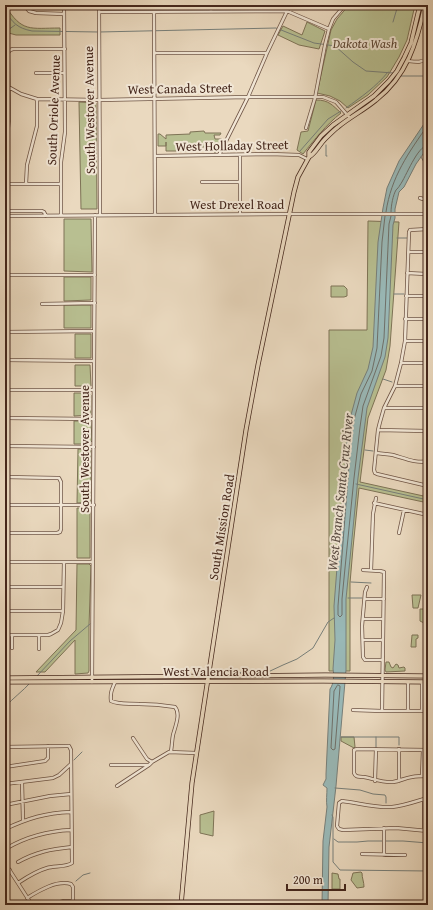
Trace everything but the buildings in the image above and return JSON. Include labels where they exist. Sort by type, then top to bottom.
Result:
[{"type":"main road","name":"South Mission Road","points":[[181,905],[196,753],[252,393],[294,192],[298,177],[308,158],[348,117],[383,88],[397,70],[416,35],[420,5]]},
{"type":"main road","name":"South Mission Road","points":[[348,117],[377,99],[402,72],[408,61],[425,5]]},
{"type":"main road","name":"West Valencia Road","points":[[5,678],[333,675],[428,676]]},
{"type":"main road","name":"West Valencia Road","points":[[5,682],[428,682]]},
{"type":"street","points":[[24,5],[27,10],[32,13],[64,14]]},
{"type":"street","name":"South Oriole Avenue","points":[[61,216],[60,162],[65,132],[64,5]]},
{"type":"street","name":"South Westover Avenue","points":[[99,5],[100,215]]},
{"type":"street","points":[[211,5],[211,11]]},
{"type":"street","points":[[219,155],[248,97],[267,52],[290,5]]},
{"type":"street","points":[[306,128],[315,98],[329,29],[333,19],[345,5]]},
{"type":"street","points":[[99,12],[287,11],[329,29]]},
{"type":"street","points":[[154,12],[155,215]]},
{"type":"street","points":[[5,137],[9,119],[9,48],[64,49]]},
{"type":"street","points":[[154,53],[267,52]]},
{"type":"street","points":[[408,61],[418,62],[428,58]]},
{"type":"street","points":[[36,73],[64,73]]},
{"type":"street","name":"West Canada Street","points":[[5,85],[22,94],[37,99],[99,100],[154,98],[323,97],[336,102],[348,117]]},
{"type":"street","points":[[26,184],[27,166],[37,126],[37,99]]},
{"type":"street","points":[[240,155],[240,214]]},
{"type":"street","name":"West Holladay Street","points":[[155,156],[299,155],[308,158]]},
{"type":"street","points":[[202,182],[240,182]]},
{"type":"street","points":[[5,184],[61,184]]},
{"type":"street","points":[[420,198],[428,199]]},
{"type":"street","name":"West Drexel Road","points":[[5,211],[42,211],[46,216]]},
{"type":"street","name":"West Drexel Road","points":[[5,216],[428,214]]},
{"type":"street","name":"South Westover Avenue","points":[[92,682],[95,215]]},
{"type":"street","points":[[428,229],[410,229],[409,232],[405,341],[401,363],[394,386],[384,408],[378,430],[377,453],[374,470],[375,473],[428,486]]},
{"type":"street","points":[[408,252],[428,252]]},
{"type":"street","points":[[407,273],[426,274]]},
{"type":"street","points":[[5,276],[61,274],[95,275]]},
{"type":"street","points":[[406,296],[424,296]]},
{"type":"street","points":[[42,304],[94,302]]},
{"type":"street","points":[[405,319],[428,319]]},
{"type":"street","points":[[5,332],[94,331]]},
{"type":"street","points":[[405,341],[424,341]]},
{"type":"street","points":[[5,360],[94,361]]},
{"type":"street","points":[[401,363],[424,363]]},
{"type":"street","points":[[394,386],[428,386]]},
{"type":"street","points":[[5,390],[94,390]]},
{"type":"street","points":[[384,408],[425,408]]},
{"type":"street","points":[[5,418],[94,419]]},
{"type":"street","points":[[378,430],[427,431]]},
{"type":"street","points":[[5,446],[94,447]]},
{"type":"street","points":[[377,453],[418,462],[428,461]]},
{"type":"street","points":[[5,477],[61,478],[61,533],[5,533]]},
{"type":"street","points":[[371,570],[372,532],[374,504],[376,498]]},
{"type":"street","points":[[374,504],[428,515]]},
{"type":"street","points":[[5,505],[94,505]]},
{"type":"street","points":[[399,533],[404,510]]},
{"type":"street","points":[[426,530],[428,521]]},
{"type":"street","points":[[5,562],[93,562]]},
{"type":"street","points":[[5,635],[51,634],[58,630],[63,612],[64,562]]},
{"type":"street","points":[[363,570],[382,571],[384,573],[382,710]]},
{"type":"street","points":[[5,587],[63,587]]},
{"type":"street","points":[[367,587],[365,592],[363,619],[362,656],[363,659],[366,660],[382,660]]},
{"type":"street","points":[[365,599],[384,599]]},
{"type":"street","points":[[5,611],[63,612]]},
{"type":"street","points":[[363,619],[383,619]]},
{"type":"street","points":[[12,635],[12,648]]},
{"type":"street","points":[[39,635],[39,649]]},
{"type":"street","points":[[363,640],[383,640]]},
{"type":"street","points":[[116,682],[110,696],[111,701],[115,703],[158,705],[175,707],[177,709],[171,752]]},
{"type":"street","points":[[408,682],[408,711]]},
{"type":"street","points":[[422,682],[422,711]]},
{"type":"street","points":[[353,710],[428,711]]},
{"type":"street","points":[[133,738],[147,758],[152,762]]},
{"type":"street","points":[[5,746],[70,745],[71,750],[72,864],[55,866],[42,870],[18,883]]},
{"type":"street","points":[[5,767],[45,761],[48,758],[48,746]]},
{"type":"street","points":[[375,781],[376,749]]},
{"type":"street","points":[[398,781],[399,749]]},
{"type":"street","points":[[428,750],[354,750],[355,776],[365,777],[375,781],[392,782],[411,777],[428,776]]},
{"type":"street","points":[[422,776],[423,750]]},
{"type":"street","points":[[117,786],[169,752],[196,753]]},
{"type":"street","points":[[5,784],[53,778],[65,773],[71,763]]},
{"type":"street","points":[[111,765],[149,765]]},
{"type":"street","points":[[65,773],[71,777]]},
{"type":"street","points":[[22,782],[23,820]]},
{"type":"street","points":[[5,805],[50,796],[71,794]]},
{"type":"street","points":[[424,799],[424,831]]},
{"type":"street","points":[[428,799],[393,807],[368,806],[342,801],[339,803],[337,826],[339,829],[343,830],[396,828],[428,831]]},
{"type":"street","points":[[5,829],[23,820],[46,814],[72,812]]},
{"type":"street","points":[[384,828],[384,855]]},
{"type":"street","points":[[7,848],[38,834],[57,830],[71,830]]},
{"type":"street","points":[[18,862],[28,856],[46,850],[72,847]]},
{"type":"street","points":[[362,854],[405,855]]},
{"type":"street","points":[[5,863],[32,905]]},
{"type":"street","points":[[5,873],[10,870]]},
{"type":"street","points":[[27,898],[49,886],[73,883],[73,905]]},
{"type":"street","points":[[50,905],[64,901],[73,901]]},
{"type":"green space","points":[[5,5],[11,14],[22,25],[34,28],[60,28],[60,35],[16,35],[5,32],[5,27],[8,25],[8,20],[5,15]]},
{"type":"green space","name":"Dakota Wash","points":[[349,5],[415,5],[407,40],[387,77],[368,95],[348,108],[340,101],[330,96],[317,93],[331,30],[337,19]]},
{"type":"green space","name":"Dakota Wash","points":[[307,22],[325,31],[319,49],[299,45],[278,35],[283,26],[302,35]]},
{"type":"green space","points":[[316,100],[333,105],[341,113],[326,127],[303,154],[297,150],[301,132],[308,131]]},
{"type":"green space","points":[[79,102],[96,103],[97,209],[81,209]]},
{"type":"green space","points":[[204,131],[205,133],[221,133],[220,135],[214,135],[215,139],[222,139],[215,153],[215,147],[192,147],[192,151],[166,151],[166,146],[158,146],[158,134],[166,139],[166,135],[190,134],[190,132]]},
{"type":"green space","points":[[64,219],[91,219],[92,272],[64,271]]},
{"type":"green space","points":[[368,221],[399,222],[390,346],[386,370],[368,418],[360,482],[428,497],[428,503],[359,488],[350,583],[350,671],[329,671],[329,330],[367,330]]},
{"type":"green space","points":[[64,277],[91,277],[91,300],[64,301]]},
{"type":"green space","points":[[331,286],[344,286],[347,289],[347,296],[331,297]]},
{"type":"green space","points":[[64,305],[91,305],[91,328],[64,328]]},
{"type":"green space","points":[[75,334],[91,334],[91,358],[75,358]]},
{"type":"green space","points":[[75,365],[90,365],[91,386],[75,386]]},
{"type":"green space","points":[[74,393],[88,393],[91,395],[91,415],[74,416]]},
{"type":"green space","points":[[74,421],[91,421],[92,441],[89,444],[74,444]]},
{"type":"green space","points":[[78,449],[91,450],[91,502],[77,503]]},
{"type":"green space","points":[[77,508],[90,508],[90,558],[77,558]]},
{"type":"green space","points":[[77,564],[89,564],[91,566],[89,671],[88,673],[75,674],[75,640],[45,672],[36,672],[76,630]]},
{"type":"green space","points":[[412,595],[421,595],[418,608],[413,608]]},
{"type":"green space","points":[[427,600],[428,625],[420,621],[420,609],[425,609]]},
{"type":"green space","points":[[412,635],[418,635],[418,638],[416,639],[416,647],[411,647]]},
{"type":"green space","points":[[386,662],[389,662],[393,668],[396,664],[399,668],[404,667],[405,671],[386,672]]},
{"type":"green space","points":[[341,737],[354,737],[355,747],[354,748],[341,741]]},
{"type":"green space","points":[[214,811],[213,836],[200,833],[200,815]]},
{"type":"green space","points":[[361,872],[364,887],[357,888],[351,880],[353,873]]},
{"type":"green space","points":[[332,873],[338,874],[340,879],[340,889],[332,889]]},
{"type":"water","name":"West Branch Santa Cruz River","points":[[428,118],[428,147],[416,164],[404,187],[399,192],[395,209],[388,338],[385,357],[367,408],[358,478],[346,599],[346,670],[329,847],[328,905],[322,905],[323,841],[327,807],[327,788],[323,785],[326,779],[330,689],[334,674],[334,606],[348,426],[357,393],[368,369],[373,347],[378,242],[387,188],[399,161]]},
{"type":"waterway","points":[[393,22],[398,5]]},
{"type":"waterway","name":"Dakota Wash","points":[[5,11],[10,19],[16,24],[32,31],[99,32],[276,28],[314,43],[335,46],[366,71],[393,73]]},
{"type":"waterway","points":[[5,29],[8,30],[15,25]]},
{"type":"waterway","points":[[346,108],[363,96],[388,72]]},
{"type":"waterway","name":"Dakota Wash","points":[[401,76],[423,76],[428,74]]},
{"type":"waterway","points":[[300,151],[328,119],[341,111]]},
{"type":"waterway","points":[[326,145],[327,156]]},
{"type":"waterway","points":[[421,157],[428,169]]},
{"type":"waterway","points":[[397,238],[407,238]]},
{"type":"waterway","points":[[394,294],[404,294]]},
{"type":"waterway","points":[[383,379],[392,382]]},
{"type":"waterway","points":[[365,450],[373,451]]},
{"type":"waterway","points":[[356,484],[428,500]]},
{"type":"waterway","points":[[351,582],[371,583]]},
{"type":"waterway","points":[[348,598],[362,598]]},
{"type":"waterway","points":[[216,673],[268,672],[297,659],[313,648],[328,622],[334,618]]},
{"type":"waterway","points":[[37,676],[70,641],[90,624]]},
{"type":"waterway","points":[[5,707],[30,683]]},
{"type":"waterway","points":[[341,737],[399,737],[399,745]]},
{"type":"waterway","points":[[376,737],[376,747]]},
{"type":"waterway","points":[[74,760],[82,752]]},
{"type":"waterway","points":[[335,788],[360,790],[373,794],[385,795],[386,803]]},
{"type":"waterway","points":[[332,815],[333,862],[340,870],[428,871]]},
{"type":"waterway","points":[[334,839],[338,842],[403,841],[428,843]]},
{"type":"waterway","points":[[76,881],[83,875],[90,873]]}]
